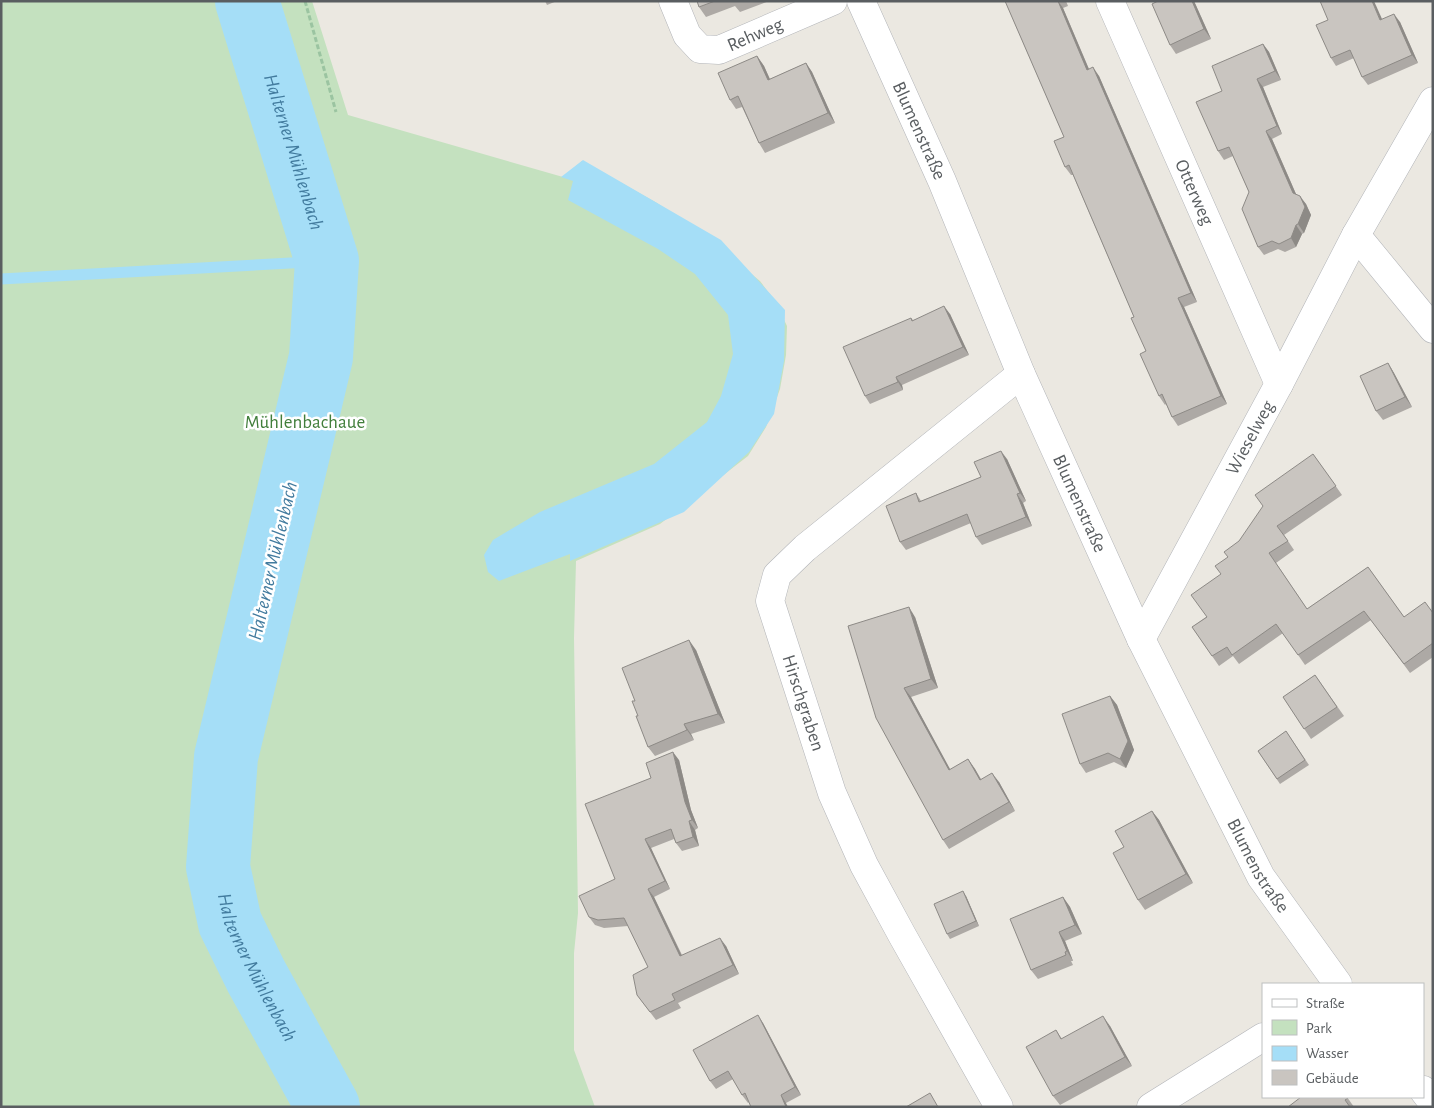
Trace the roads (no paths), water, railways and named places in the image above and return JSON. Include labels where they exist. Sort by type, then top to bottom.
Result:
[{"type":"street","name":"Rehweg","points":[[672,1],[687,35],[700,49],[719,50],[833,1]]},
{"type":"street","name":"Blumenstraße","points":[[861,1],[942,181],[1021,374],[1141,639],[1261,877],[1337,983]]},
{"type":"street","name":"Otterweg","points":[[1110,1],[1279,384]]},
{"type":"street","name":"Wieselweg","points":[[1141,639],[1279,384],[1356,235],[1433,101]]},
{"type":"street","points":[[1356,235],[1433,329]]},
{"type":"street","name":"Hirschgraben","points":[[999,1107],[864,865],[832,793],[770,601],[777,576],[805,548],[1021,374]]},
{"type":"street","points":[[1150,1107],[1262,1038]]},
{"type":"street","points":[[1424,1091],[1433,1103]]},
{"type":"water","points":[[583,160],[721,240],[785,310],[784,361],[774,414],[749,452],[684,512],[570,561],[570,554],[499,581],[488,572],[484,555],[493,540],[540,512],[654,464],[707,422],[721,396],[733,354],[728,315],[695,274],[658,249],[568,200],[573,181],[561,177]]},
{"type":"waterway","name":"Halterner Mühlenbach","points":[[247,1],[327,261],[321,357],[226,757],[218,867],[230,923],[256,976],[328,1107]]},
{"type":"waterway","points":[[1,279],[327,261]]},
{"type":"park label","name":"Mühlenbachaue","points":[[305,422]]}]
